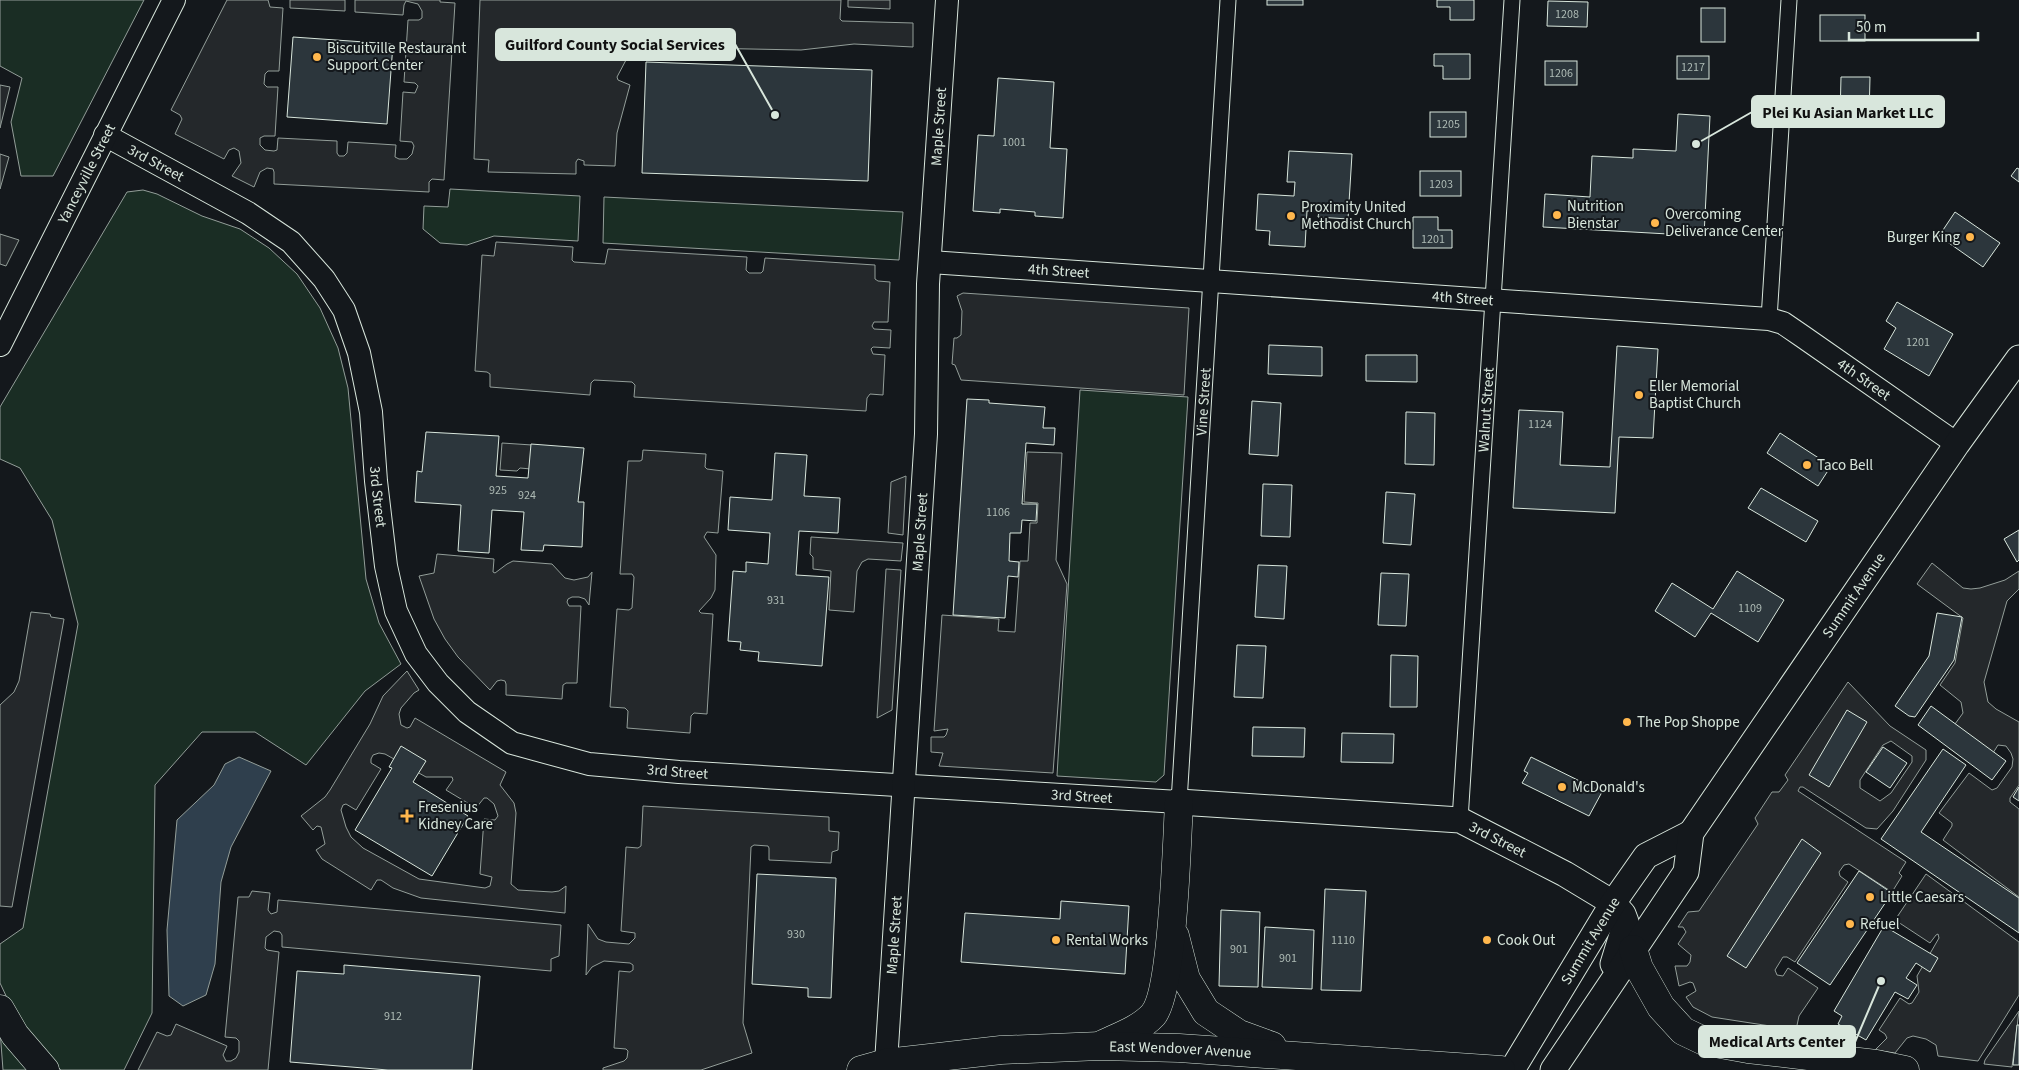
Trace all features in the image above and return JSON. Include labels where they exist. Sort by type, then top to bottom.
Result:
[{"type":"highway","points":[[1100,1046],[1130,1032],[1153,1014],[1161,996],[1172,925],[1179,802]]},
{"type":"highway","points":[[1172,925],[1186,979],[1206,1012],[1239,1034],[1302,1056]]},
{"type":"highway","points":[[1634,949],[1639,968],[1661,1007],[1683,1031],[1704,1041],[1748,1049],[1876,1064],[1905,1070]]},
{"type":"highway","points":[[0,1009],[15,1035],[45,1070]]},
{"type":"highway","name":"East Wendover Avenue","points":[[877,1068],[1001,1050],[1100,1046],[1179,1048],[1501,1070]]},
{"type":"main road","name":"Summit Avenue","points":[[1553,1070],[1567,1046],[1686,872],[1691,833],[1957,444],[2019,358]]},
{"type":"main road","name":"3rd Street","points":[[1179,802],[1460,820],[1565,874],[1613,903]]},
{"type":"main road","name":"Summit Avenue","points":[[1512,1070],[1613,903],[1646,856],[1691,833]]},
{"type":"main road","points":[[1604,992],[1626,922],[1623,914],[1613,903]]},
{"type":"street","name":"Yanceyville Street","points":[[0,345],[174,0]]},
{"type":"street","name":"Maple Street","points":[[877,1068],[904,786],[926,434],[930,262],[947,0]]},
{"type":"street","name":"Vine Street","points":[[1179,802],[1228,0]]},
{"type":"street","name":"Walnut Street","points":[[1460,820],[1512,0]]},
{"type":"street","points":[[1769,319],[1789,0]]},
{"type":"street","name":"3rd Street","points":[[105,135],[248,213],[291,242],[324,279],[344,310],[359,353],[371,412],[376,481],[386,566],[396,611],[416,654],[438,683],[467,712],[512,743],[589,764],[679,772],[1179,802]]},
{"type":"street","name":"4th Street","points":[[930,262],[1769,319],[1783,323],[1957,444]]},
{"type":"green space","points":[[0,0],[144,0],[53,176],[21,176],[11,122],[22,78],[0,66]]},
{"type":"green space","points":[[450,189],[580,196],[578,241],[494,236],[467,245],[440,243],[423,229],[424,206],[448,207]]},
{"type":"green space","points":[[143,190],[157,194],[202,216],[240,229],[269,248],[297,274],[320,308],[338,348],[348,388],[366,579],[379,623],[401,664],[365,691],[306,765],[255,732],[202,732],[155,785],[152,1013],[124,1070],[61,1070],[43,1052],[16,1017],[0,983],[0,944],[23,928],[78,624],[52,520],[20,468],[0,459],[0,407],[127,192]]},
{"type":"green space","points":[[604,197],[903,212],[899,260],[603,243]]},
{"type":"green space","points":[[1080,390],[1188,397],[1164,775],[1156,782],[1057,776]]},
{"type":"green space","points":[[0,1030],[31,1070],[3,1070]]},
{"type":"shaded area","points":[[227,0],[268,0],[270,7],[283,8],[279,71],[268,71],[265,74],[264,84],[267,87],[278,87],[275,136],[260,138],[260,145],[265,150],[277,150],[278,138],[337,141],[337,153],[339,156],[344,156],[347,153],[348,142],[396,145],[395,157],[399,159],[407,159],[412,154],[414,146],[412,142],[400,141],[403,92],[415,93],[418,86],[415,83],[404,82],[408,20],[419,20],[422,18],[422,11],[418,4],[406,1],[403,15],[355,12],[355,0],[440,0],[440,2],[455,3],[444,180],[432,179],[429,182],[429,192],[274,184],[273,169],[267,168],[260,172],[254,187],[232,176],[241,163],[239,151],[234,148],[229,150],[224,159],[175,134],[182,119],[180,115],[171,110]]},
{"type":"shaded area","points":[[290,0],[345,0],[345,11],[290,8]]},
{"type":"shaded area","points":[[480,0],[841,0],[840,19],[842,21],[913,23],[913,47],[854,44],[801,50],[700,48],[643,36],[635,43],[617,77],[618,80],[630,85],[617,133],[615,166],[584,165],[584,161],[578,159],[576,162],[576,174],[488,172],[489,160],[474,159]]},
{"type":"shaded area","points":[[848,0],[890,0],[890,9],[848,7]]},
{"type":"shaded area","points":[[0,85],[10,87],[0,128]]},
{"type":"shaded area","points":[[0,154],[9,157],[0,189]]},
{"type":"shaded area","points":[[0,234],[19,240],[6,266],[0,264]]},
{"type":"shaded area","points":[[496,242],[573,247],[572,260],[574,262],[605,264],[608,249],[747,257],[746,270],[749,273],[761,273],[765,258],[875,265],[875,279],[890,282],[888,322],[874,322],[872,326],[874,329],[891,330],[890,348],[873,347],[871,349],[873,354],[885,355],[883,395],[870,394],[867,398],[866,411],[634,397],[635,385],[632,382],[594,380],[591,383],[590,395],[490,387],[490,374],[475,371],[482,255],[494,256]]},
{"type":"shaded area","points":[[963,293],[1189,308],[1184,395],[961,380],[955,365],[952,364],[954,338],[961,335],[962,311],[957,296]]},
{"type":"shaded area","points":[[502,443],[532,445],[531,469],[520,468],[517,471],[500,470]]},
{"type":"shaded area","points":[[643,450],[706,454],[705,467],[707,469],[723,471],[718,533],[707,532],[704,537],[716,555],[715,590],[711,598],[699,611],[701,613],[713,614],[707,714],[694,713],[691,716],[690,733],[627,728],[628,711],[625,708],[610,707],[617,609],[629,610],[632,608],[634,577],[632,574],[620,574],[628,461],[642,460]]},
{"type":"shaded area","points":[[1027,452],[1062,453],[1056,560],[1067,584],[1053,773],[939,766],[943,753],[931,752],[931,737],[944,737],[948,729],[934,731],[942,615],[999,619],[998,631],[1015,632],[1020,561],[1028,561],[1030,523],[1037,523],[1038,503],[1024,502]]},
{"type":"shaded area","points":[[906,476],[903,535],[888,533],[891,482]]},
{"type":"shaded area","points":[[811,537],[903,543],[901,561],[868,559],[862,562],[857,571],[854,612],[829,610],[831,571],[813,569],[813,557],[810,554]]},
{"type":"shaded area","points":[[437,554],[494,559],[493,572],[495,573],[513,561],[552,564],[565,578],[574,580],[588,577],[592,572],[589,605],[585,599],[579,597],[572,597],[567,602],[569,606],[581,606],[577,683],[566,683],[563,685],[562,699],[506,695],[505,681],[501,680],[497,681],[490,690],[458,657],[434,619],[419,576],[434,573]]},
{"type":"shaded area","points":[[1932,563],[1963,588],[1971,589],[2005,580],[2019,571],[2019,589],[2007,601],[1984,682],[1988,702],[1996,709],[2019,722],[2019,785],[2010,798],[2010,802],[2019,809],[2019,897],[1943,840],[1952,823],[1939,813],[1969,773],[1992,790],[1997,788],[2012,767],[2013,759],[2006,746],[1998,745],[1993,753],[1955,724],[1963,713],[1961,702],[1940,685],[1955,663],[1963,618],[1917,584]]},
{"type":"shaded area","points":[[886,569],[901,570],[892,710],[877,718]]},
{"type":"shaded area","points":[[31,612],[50,614],[51,617],[64,619],[12,907],[0,906],[0,705],[14,692],[19,681]]},
{"type":"shaded area","points":[[407,671],[419,690],[401,708],[399,714],[401,725],[407,728],[410,727],[415,718],[506,772],[500,785],[514,803],[516,813],[511,884],[518,890],[552,892],[559,891],[566,886],[565,913],[421,898],[393,888],[381,880],[377,880],[371,890],[322,859],[316,850],[325,844],[321,827],[317,826],[313,830],[301,816],[325,797],[330,790],[370,724],[383,696]],"holes":[[[385,754],[426,777],[452,777],[453,780],[446,790],[476,808],[484,798],[487,798],[494,804],[498,816],[495,820],[484,819],[480,874],[492,877],[490,886],[485,888],[419,879],[363,848],[351,837],[341,810],[343,805],[346,804],[356,810],[381,769],[371,763],[373,755]]]},
{"type":"shaded area","points":[[1848,682],[1890,726],[1926,750],[1926,760],[1893,811],[1877,829],[1866,828],[1803,787],[1800,787],[1798,791],[1906,862],[1899,873],[1902,876],[1892,892],[1849,864],[1844,865],[1839,872],[1840,876],[1848,882],[1795,962],[1787,957],[1783,957],[1775,970],[1777,975],[1783,976],[1788,968],[1818,988],[1799,1016],[1796,1030],[1712,1017],[1693,1007],[1686,997],[1696,991],[1693,983],[1690,982],[1679,986],[1675,966],[1687,966],[1691,955],[1678,944],[1686,932],[1683,927],[1678,927],[1688,912],[1699,911],[1758,824],[1755,818],[1772,792],[1779,792],[1788,780],[1785,775]],"holes":[[[1891,741],[1912,756],[1912,762],[1891,793],[1880,801],[1860,788],[1860,780],[1883,745]]]},
{"type":"shaded area","points":[[643,806],[829,817],[829,831],[839,832],[838,850],[832,852],[831,863],[769,860],[768,846],[754,845],[751,847],[743,1023],[752,1053],[701,1070],[603,1070],[603,1068],[624,1061],[627,1058],[628,1051],[626,1049],[614,1048],[619,971],[630,972],[633,970],[633,965],[630,963],[604,961],[592,967],[586,975],[588,924],[598,939],[606,942],[629,944],[635,938],[635,933],[621,931],[626,847],[638,848],[641,846]]},
{"type":"shaded area","points":[[1926,874],[2019,942],[2019,995],[1978,1061],[1938,1056],[1936,1045],[1926,1039],[1913,1036],[1907,1038],[1895,1053],[1875,1050],[1887,1038],[1879,1030],[1900,998],[1909,1004],[1912,1003],[1919,992],[1917,976],[1939,938],[1938,934],[1930,943],[1895,920]]},
{"type":"shaded area","points":[[252,891],[270,893],[268,910],[271,914],[277,912],[278,900],[561,925],[559,956],[551,959],[551,971],[282,947],[282,935],[280,932],[274,931],[266,937],[265,948],[279,952],[268,1070],[138,1070],[157,1032],[167,1036],[171,1035],[176,1024],[227,1046],[223,1055],[226,1061],[236,1058],[239,1052],[239,1041],[236,1038],[225,1037],[238,897],[249,897]]},
{"type":"shaded area","points":[[2019,1011],[2012,1067],[1984,1064],[1985,1060]]},
{"type":"water","points":[[239,757],[271,771],[231,847],[221,882],[215,964],[206,995],[183,1006],[169,996],[167,930],[177,820],[214,785],[225,764]]},
{"type":"building","points":[[1267,0],[1303,0],[1303,5],[1267,5]]},
{"type":"building","points":[[1437,0],[1474,0],[1474,20],[1450,20],[1450,7],[1437,7]]},
{"type":"building","points":[[1548,1],[1588,2],[1587,27],[1547,26]]},
{"type":"building","points":[[1701,8],[1725,8],[1725,42],[1701,42]]},
{"type":"building","points":[[1820,15],[1865,15],[1865,41],[1820,41]]},
{"type":"building","points":[[293,37],[393,44],[387,124],[287,117]]},
{"type":"building","points":[[1434,54],[1470,54],[1470,79],[1443,79],[1443,66],[1434,66]]},
{"type":"building","points":[[1677,56],[1709,56],[1709,79],[1677,79]]},
{"type":"building","points":[[1545,61],[1577,61],[1577,85],[1545,85]]},
{"type":"building","points":[[646,62],[872,70],[868,181],[642,173]]},
{"type":"building","points":[[1841,77],[1870,77],[1869,117],[1840,117]]},
{"type":"building","points":[[998,78],[1054,82],[1050,148],[1067,149],[1063,218],[1035,216],[1035,212],[1000,209],[1000,213],[973,211],[978,135],[994,136]]},
{"type":"building","points":[[1430,112],[1466,112],[1466,137],[1430,137]]},
{"type":"building","points":[[1678,114],[1710,116],[1704,236],[1543,227],[1545,194],[1590,197],[1592,156],[1633,158],[1633,149],[1676,151]]},
{"type":"building","points":[[1289,151],[1352,154],[1348,219],[1318,217],[1319,211],[1307,211],[1305,247],[1269,245],[1270,231],[1256,230],[1258,194],[1294,196],[1295,182],[1287,182]]},
{"type":"building","points":[[2017,168],[2019,169],[2019,182],[2011,176]]},
{"type":"building","points":[[1420,171],[1461,171],[1461,196],[1420,196]]},
{"type":"building","points":[[1955,212],[2000,243],[1983,267],[1939,236]]},
{"type":"building","points":[[1413,217],[1438,217],[1438,230],[1452,230],[1452,248],[1413,248]]},
{"type":"building","points":[[1897,302],[1953,334],[1929,376],[1884,349],[1896,328],[1886,321]]},
{"type":"building","points":[[1269,345],[1322,347],[1322,376],[1268,374]]},
{"type":"building","points":[[1617,346],[1658,349],[1653,438],[1619,437],[1615,513],[1513,508],[1519,410],[1563,412],[1560,465],[1610,467]]},
{"type":"building","points":[[1366,355],[1417,355],[1417,382],[1366,381]]},
{"type":"building","points":[[967,399],[989,400],[989,403],[1045,407],[1043,428],[1055,428],[1054,445],[1026,443],[1022,504],[1037,504],[1036,521],[1022,520],[1021,533],[1010,533],[1009,561],[1019,562],[1018,577],[1008,576],[1005,618],[953,615]]},
{"type":"building","points":[[1252,401],[1281,403],[1278,456],[1249,454]]},
{"type":"building","points":[[1406,412],[1435,413],[1434,465],[1405,464]]},
{"type":"building","points":[[426,432],[499,436],[496,476],[528,478],[531,444],[584,448],[578,502],[584,502],[582,547],[544,545],[543,551],[521,550],[524,512],[492,510],[489,553],[458,551],[461,505],[415,502],[417,471],[422,472]]},
{"type":"building","points":[[1780,433],[1831,466],[1818,486],[1767,453]]},
{"type":"building","points":[[775,453],[807,455],[804,496],[840,498],[838,533],[799,531],[796,575],[829,577],[822,666],[758,661],[759,652],[740,650],[741,642],[728,641],[733,571],[746,572],[746,562],[768,564],[770,533],[728,530],[730,497],[772,500]]},
{"type":"building","points":[[1263,484],[1292,485],[1290,537],[1261,536]]},
{"type":"building","points":[[1761,488],[1818,521],[1806,542],[1748,508]]},
{"type":"building","points":[[1386,492],[1415,494],[1411,545],[1383,543]]},
{"type":"building","points":[[2019,530],[2019,560],[2017,562],[2004,539]]},
{"type":"building","points":[[1258,565],[1287,566],[1284,619],[1255,617]]},
{"type":"building","points":[[1737,571],[1784,600],[1758,642],[1711,613],[1695,637],[1655,611],[1672,583],[1713,609]]},
{"type":"building","points":[[1381,573],[1409,574],[1406,626],[1378,625]]},
{"type":"building","points":[[1937,613],[1962,617],[1954,660],[1915,717],[1909,716],[1895,706],[1929,656]]},
{"type":"building","points":[[1237,645],[1266,646],[1263,698],[1234,697]]},
{"type":"building","points":[[1391,655],[1418,656],[1417,707],[1390,707]]},
{"type":"building","points":[[1931,706],[2006,761],[1992,780],[1918,725]]},
{"type":"building","points":[[1847,710],[1867,722],[1829,787],[1809,775]]},
{"type":"building","points":[[1253,727],[1305,728],[1304,757],[1252,756]]},
{"type":"building","points":[[1342,733],[1394,734],[1393,763],[1341,762]]},
{"type":"building","points":[[401,746],[426,761],[413,782],[468,816],[432,876],[355,830],[392,768],[389,767]]},
{"type":"building","points":[[1883,747],[1907,763],[1890,788],[1866,772]]},
{"type":"building","points":[[1943,749],[1966,765],[1921,832],[2019,898],[2019,933],[1881,839]]},
{"type":"building","points":[[1531,757],[1602,792],[1589,816],[1522,783],[1528,773],[1524,771]]},
{"type":"building","points":[[2019,787],[2019,801],[2013,797]]},
{"type":"building","points":[[1802,839],[1821,853],[1746,968],[1727,956]]},
{"type":"building","points":[[1859,871],[1892,893],[1830,985],[1797,963]]},
{"type":"building","points":[[757,874],[836,878],[831,998],[808,997],[808,988],[752,984]]},
{"type":"building","points":[[1325,889],[1366,891],[1361,991],[1321,990]]},
{"type":"building","points":[[1061,901],[1129,906],[1125,974],[961,962],[965,913],[1060,919]]},
{"type":"building","points":[[1221,910],[1260,912],[1258,987],[1219,986]]},
{"type":"building","points":[[1884,926],[1938,958],[1930,972],[1916,963],[1906,978],[1917,985],[1908,999],[1895,992],[1866,1040],[1838,1024],[1842,1016],[1834,1011]]},
{"type":"building","points":[[1265,927],[1314,930],[1312,989],[1262,987]]},
{"type":"building","points":[[344,965],[480,976],[472,1070],[388,1070],[290,1062],[297,971],[344,974]]},
{"type":"building","points":[[2017,1025],[2019,1025],[2019,1065],[2013,1065]]},
{"type":"place","name":"Biscuitville Restaurant Support Center","points":[[317,57]]},
{"type":"place","name":"Guilford County Social Services","points":[[775,115]]},
{"type":"place","name":"Plei Ku Asian Market LLC","points":[[1696,144]]},
{"type":"place","name":"Nutrition Bienstar","points":[[1557,215]]},
{"type":"place","name":"Proximity United Methodist Church","points":[[1291,216]]},
{"type":"place","name":"Overcoming Deliverance Center","points":[[1655,223]]},
{"type":"place","name":"Burger King","points":[[1970,237]]},
{"type":"place","name":"Eller Memorial Baptist Church","points":[[1639,395]]},
{"type":"place","name":"Taco Bell","points":[[1807,465]]},
{"type":"place","name":"The Pop Shoppe","points":[[1627,722]]},
{"type":"place","name":"McDonald's","points":[[1562,787]]},
{"type":"place","name":"Fresenius Kidney Care","points":[[407,816]]},
{"type":"place","name":"Little Caesars","points":[[1870,897]]},
{"type":"place","name":"Refuel","points":[[1850,924]]},
{"type":"place","name":"Rental Works","points":[[1056,940]]},
{"type":"place","name":"Cook Out","points":[[1487,940]]},
{"type":"place","name":"Medical Arts Center","points":[[1881,981]]}]
